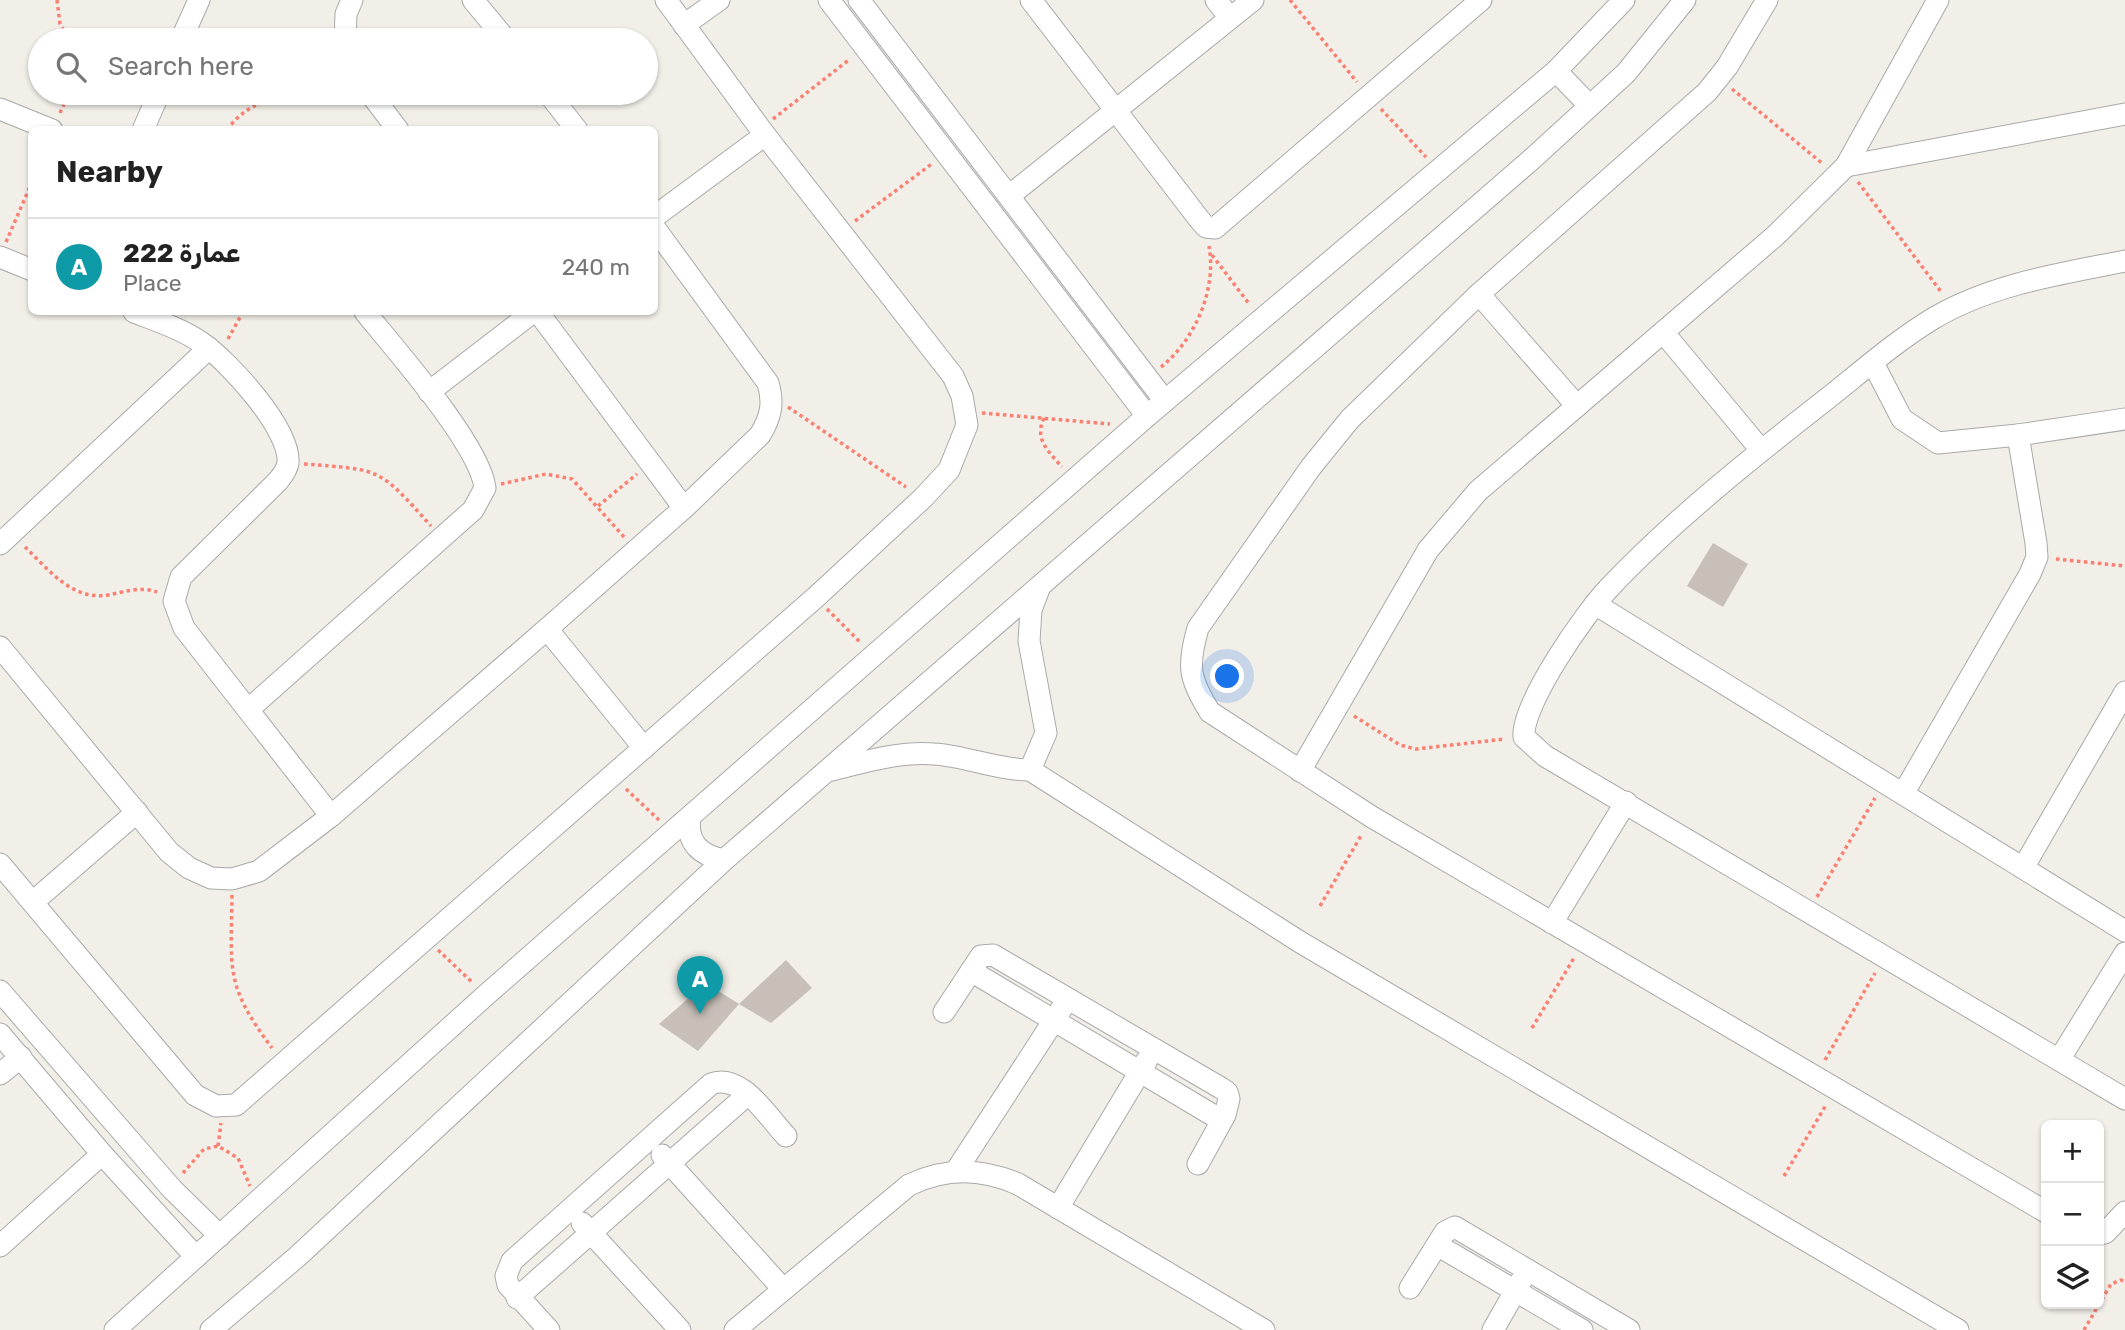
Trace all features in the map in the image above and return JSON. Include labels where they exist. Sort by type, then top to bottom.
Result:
[{"type":"street","points":[[186,28],[198,0]]},
{"type":"street","points":[[345,28],[346,14],[352,0]]},
{"type":"street","points":[[474,0],[496,28]]},
{"type":"street","points":[[0,864],[195,1095],[216,1106],[236,1105],[816,597],[923,498],[949,470],[960,450],[967,425],[966,411],[953,376],[763,132],[666,0]]},
{"type":"street","points":[[684,25],[719,0]]},
{"type":"street","points":[[829,0],[946,154],[1141,422]]},
{"type":"street","points":[[859,0],[1165,401]]},
{"type":"street","points":[[1031,0],[1206,227],[1215,228],[1224,224],[1481,0]]},
{"type":"street","points":[[1216,0],[1230,18]]},
{"type":"street","points":[[1009,197],[1253,0]]},
{"type":"street","points":[[115,1330],[486,995],[1073,481],[1556,71],[1624,0]]},
{"type":"street","points":[[211,1330],[298,1256],[724,860],[1532,159],[1588,104],[1626,73],[1685,0]]},
{"type":"street","points":[[1766,0],[1719,78],[1479,294],[1332,439],[1198,628],[1189,657],[1194,687],[1210,712],[1372,817],[2041,1209]]},
{"type":"street","points":[[1300,771],[1428,550],[1451,521],[1478,491],[1775,236],[1841,171],[1940,0]]},
{"type":"street","points":[[1556,71],[1588,104]]},
{"type":"street","points":[[898,91],[917,76]]},
{"type":"street","points":[[145,126],[154,105]]},
{"type":"street","points":[[379,105],[395,126]]},
{"type":"street","points":[[557,105],[574,126]]},
{"type":"street","points":[[0,109],[55,123]]},
{"type":"street","points":[[1841,171],[2125,114]]},
{"type":"street","points":[[658,214],[763,132]]},
{"type":"street","points":[[0,647],[169,852],[189,867],[211,878],[232,879],[259,871],[331,816],[637,551],[760,435],[771,410],[772,396],[768,383],[658,232]]},
{"type":"street","points":[[0,257],[28,268]]},
{"type":"street","points":[[2125,261],[2022,282],[1954,308],[1934,318],[1873,363],[1761,450],[1645,554],[1595,604],[1528,708],[1523,725],[1524,737],[1545,756],[2125,1099]]},
{"type":"street","points":[[1479,294],[1577,406]]},
{"type":"street","points":[[141,315],[188,334],[214,352],[246,387],[280,432],[288,463],[278,481],[181,577],[174,601],[184,628],[331,816]]},
{"type":"street","points":[[249,709],[473,510],[485,488],[478,463],[429,392],[367,315]]},
{"type":"street","points":[[429,392],[532,315]]},
{"type":"street","points":[[538,315],[684,508]]},
{"type":"street","points":[[1663,332],[1761,450]]},
{"type":"street","points":[[5,539],[214,352]]},
{"type":"street","points":[[1873,363],[1902,419],[1938,443],[2018,435],[2125,419]]},
{"type":"street","points":[[1894,788],[2037,557],[2018,435]]},
{"type":"street","points":[[1030,770],[1046,733],[1029,641],[1031,610],[1041,583]]},
{"type":"street","points":[[1595,604],[2125,931]]},
{"type":"street","points":[[547,629],[644,748]]},
{"type":"street","points":[[2023,867],[2125,692]]},
{"type":"street","points":[[827,772],[879,758],[933,754],[1007,770],[1030,770],[1300,942],[1958,1330]]},
{"type":"street","points":[[1552,923],[1626,802]]},
{"type":"street","points":[[33,902],[137,812]]},
{"type":"street","points":[[690,817],[688,829],[698,850],[707,856],[724,860]]},
{"type":"street","points":[[2059,1060],[2125,953]]},
{"type":"street","points":[[944,1012],[981,956],[988,954],[1154,1048],[1227,1093],[1229,1099],[1221,1120],[1198,1164]]},
{"type":"street","points":[[971,971],[1221,1120]]},
{"type":"street","points":[[0,991],[172,1189],[220,1236]]},
{"type":"street","points":[[956,1171],[1068,999]]},
{"type":"street","points":[[0,1034],[102,1154],[196,1257]]},
{"type":"street","points":[[1058,1208],[1154,1048]]},
{"type":"street","points":[[0,1074],[20,1057]]},
{"type":"street","points":[[549,1330],[517,1298],[508,1285],[506,1276],[512,1261],[711,1084],[723,1080],[734,1082],[786,1136]]},
{"type":"street","points":[[517,1298],[747,1095]]},
{"type":"street","points":[[648,1140],[783,1289]]},
{"type":"street","points":[[0,1246],[102,1154]]},
{"type":"street","points":[[735,1330],[909,1185],[924,1178],[956,1171],[988,1173],[1003,1178],[1264,1330]]},
{"type":"street","points":[[571,1211],[680,1330]]},
{"type":"street","points":[[2104,1233],[2125,1212]]},
{"type":"street","points":[[1410,1288],[1449,1228],[1460,1228],[1616,1327]]},
{"type":"street","points":[[1437,1245],[1582,1330]]},
{"type":"street","points":[[1493,1330],[1527,1270]]},
{"type":"path","points":[[57,0],[62,28]]},
{"type":"path","points":[[763,132],[865,48]]},
{"type":"path","points":[[1719,78],[1841,171],[1954,308]]},
{"type":"path","points":[[55,123],[63,105]]},
{"type":"path","points":[[230,126],[240,114],[253,105]]},
{"type":"path","points":[[840,231],[946,154]]},
{"type":"path","points":[[0,257],[28,192]]},
{"type":"path","points":[[1148,377],[1183,345],[1196,324],[1210,278],[1206,227]]},
{"type":"path","points":[[1210,254],[1262,321]]},
{"type":"path","points":[[214,352],[241,315]]},
{"type":"path","points":[[772,396],[923,498]]},
{"type":"path","points":[[966,411],[1141,422]]},
{"type":"path","points":[[1044,418],[1040,439],[1073,481]]},
{"type":"path","points":[[598,506],[650,462]]},
{"type":"path","points":[[288,463],[361,468],[383,475],[442,538]]},
{"type":"path","points":[[485,488],[546,474],[559,474],[572,479],[637,551]]},
{"type":"path","points":[[5,539],[63,582],[84,594],[96,596],[123,591],[154,590],[174,601]]},
{"type":"path","points":[[2037,557],[2125,566]]},
{"type":"path","points":[[816,597],[874,656]]},
{"type":"path","points":[[1338,706],[1400,745],[1416,749],[1524,737]]},
{"type":"path","points":[[612,775],[672,833]]},
{"type":"path","points":[[1808,911],[1894,788]]},
{"type":"path","points":[[1320,906],[1372,817]]},
{"type":"path","points":[[232,879],[231,967],[234,986],[250,1018],[284,1064]]},
{"type":"path","points":[[426,939],[486,995]]},
{"type":"path","points":[[1532,1028],[1584,941]]},
{"type":"path","points":[[1815,1077],[1885,956]]},
{"type":"path","points":[[1784,1176],[1836,1089]]},
{"type":"path","points":[[193,1159],[204,1149],[219,1146],[238,1158],[242,1168]]},
{"type":"path","points":[[2084,1330],[2110,1284],[2121,1280],[2125,1282]]},
{"type":"building","points":[[1713,543],[1748,564],[1723,607],[1687,586]]},
{"type":"building","points":[[786,960],[812,988],[771,1023],[739,1004]]},
{"type":"building","points":[[706,983],[739,1004],[698,1051],[659,1024]]},
{"type":"place","name":"عمارة 222","points":[[700,1014]]}]
